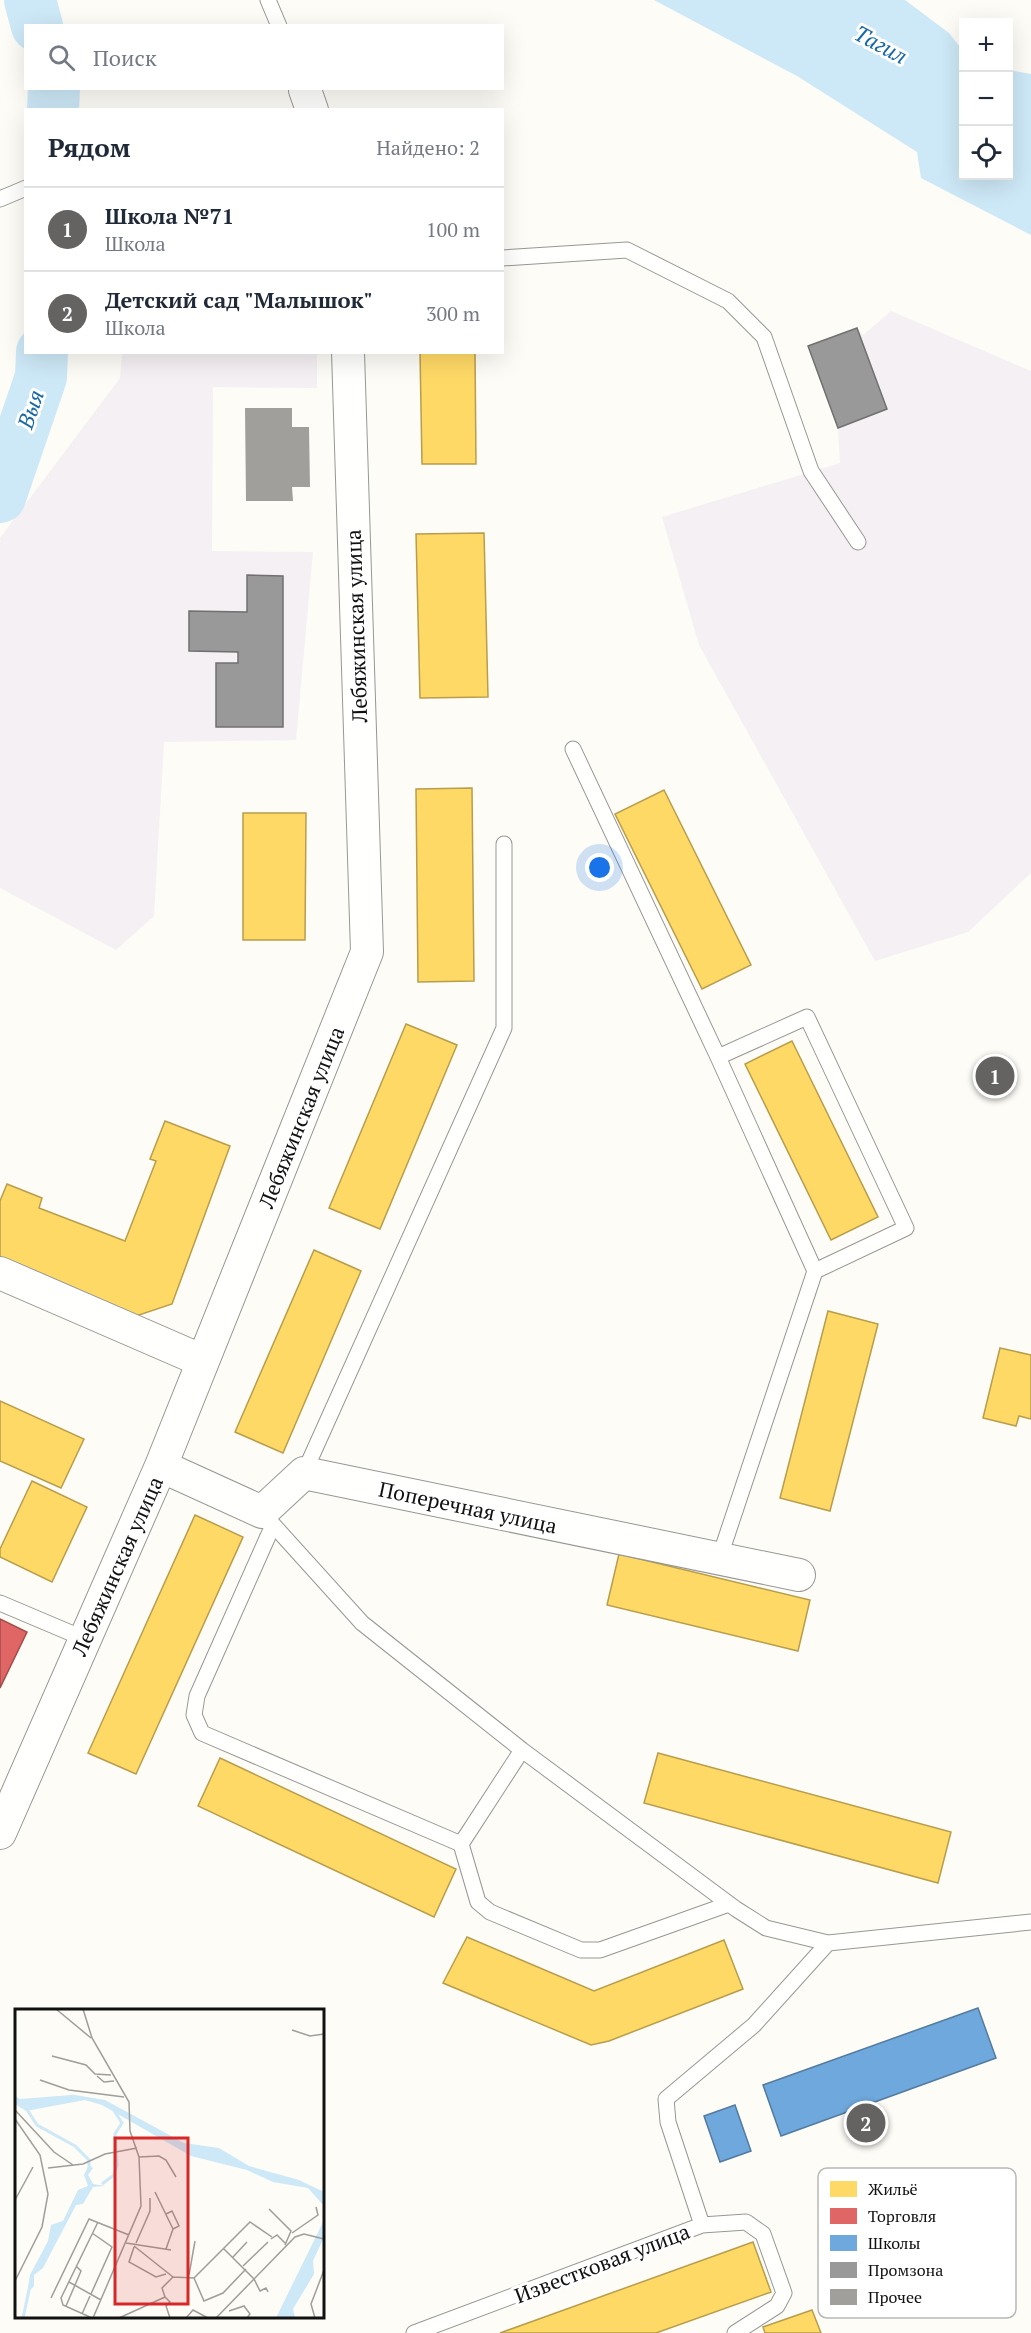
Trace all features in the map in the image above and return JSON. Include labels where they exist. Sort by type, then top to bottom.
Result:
[{"type":"street","name":"Лебяжинская улица","points":[[0,1833],[161,1466],[366,952],[348,354]]},
{"type":"street","points":[[0,1273],[202,1361]]},
{"type":"street","points":[[161,1466],[268,1519],[304,1473]]},
{"type":"street","name":"Поперечная улица","points":[[304,1473],[799,1575]]},
{"type":"lane","points":[[268,0],[278,24]]},
{"type":"lane","points":[[0,199],[24,190]]},
{"type":"lane","points":[[504,258],[627,249],[728,301],[764,337],[811,471],[858,542]]},
{"type":"lane","points":[[573,749],[718,1057],[815,1271],[719,1559]]},
{"type":"lane","points":[[304,1473],[504,1028],[504,844]]},
{"type":"lane","points":[[718,1057],[807,1017],[906,1228],[815,1271]]},
{"type":"lane","points":[[729,1904],[600,1950],[581,1950],[490,1912],[478,1902],[460,1844],[202,1733],[194,1715],[197,1696],[268,1519],[362,1623],[522,1750],[729,1904],[766,1928],[828,1943],[1031,1922]]},
{"type":"lane","points":[[0,1604],[85,1640]]},
{"type":"lane","points":[[460,1844],[522,1750]]},
{"type":"lane","name":"Известковая улица","points":[[414,2333],[702,2225],[668,2122],[666,2099],[754,2025],[828,1943]]},
{"type":"lane","points":[[702,2225],[746,2222],[763,2234],[784,2293],[777,2306],[735,2333]]},
{"type":"shaded area","points":[[891,311],[1031,371],[1031,873],[968,932],[875,961],[699,645],[662,517],[840,463],[838,428],[808,346],[857,328],[863,335]]},
{"type":"shaded area","points":[[122,354],[317,354],[317,388],[213,387],[212,551],[313,552],[296,740],[164,742],[154,916],[116,950],[0,888],[0,538],[120,378]]},
{"type":"water","name":"Тагил","points":[[654,0],[905,0],[949,33],[959,46],[959,180],[1013,180],[1013,71],[1031,74],[1031,235],[921,178],[917,152],[797,76]]},
{"type":"building: Жильё","points":[[420,354],[475,354],[476,464],[422,464]]},
{"type":"building: Жильё","points":[[484,533],[488,697],[420,698],[416,534]]},
{"type":"building: Жильё","points":[[472,788],[474,981],[418,982],[416,789]]},
{"type":"building: Жильё","points":[[664,790],[751,965],[702,989],[615,814]]},
{"type":"building: Жильё","points":[[243,813],[306,813],[305,940],[243,940]]},
{"type":"building: Жильё","points":[[406,1024],[457,1045],[380,1229],[329,1208]]},
{"type":"building: Жильё","points":[[792,1041],[878,1217],[831,1240],[745,1064]]},
{"type":"building: Жильё","points":[[165,1121],[230,1146],[172,1304],[130,1318],[0,1267],[0,1201],[7,1184],[42,1198],[39,1208],[125,1241],[156,1161],[150,1159]]},
{"type":"building: Жильё","points":[[314,1250],[361,1271],[283,1453],[235,1432]]},
{"type":"building: Жильё","points":[[828,1311],[878,1324],[830,1511],[780,1498]]},
{"type":"building: Жильё","points":[[1000,1348],[1031,1355],[1031,1419],[1019,1416],[1016,1426],[983,1418]]},
{"type":"building: Жильё","points":[[0,1401],[84,1439],[61,1488],[0,1461]]},
{"type":"building: Жильё","points":[[32,1481],[87,1507],[52,1582],[0,1557],[0,1549]]},
{"type":"building: Жильё","points":[[195,1515],[243,1537],[136,1774],[88,1753]]},
{"type":"building: Жильё","points":[[619,1554],[810,1600],[798,1651],[607,1605]]},
{"type":"building: Жильё","points":[[658,1753],[951,1832],[938,1883],[644,1803]]},
{"type":"building: Жильё","points":[[220,1758],[456,1869],[434,1917],[198,1806]]},
{"type":"building: Жильё","points":[[467,1937],[594,1991],[724,1940],[743,1989],[609,2041],[591,2045],[443,1983]]},
{"type":"building: Жильё","points":[[753,2242],[771,2292],[656,2333],[500,2333]]},
{"type":"building: Жильё","points":[[812,2310],[821,2333],[765,2333],[763,2327]]},
{"type":"building: Торговля","points":[[0,1619],[27,1632],[0,1688]]},
{"type":"building: Школы","points":[[978,2008],[996,2058],[781,2136],[763,2085]]},
{"type":"building: Школы","points":[[735,2105],[751,2151],[720,2162],[704,2116]]},
{"type":"building: Промзона","points":[[857,328],[887,409],[838,428],[808,346]]},
{"type":"building: Промзона","points":[[247,575],[283,576],[283,727],[216,727],[216,663],[238,663],[238,652],[189,651],[189,611],[247,612]]},
{"type":"building: Прочее","points":[[245,408],[292,408],[292,427],[309,427],[310,487],[292,487],[293,501],[246,501]]},
{"type":"waterway","name":"Выя","points":[[30,0],[36,24]]},
{"type":"waterway","name":"Выя","points":[[53,108],[54,90]]},
{"type":"waterway","name":"Выя","points":[[0,497],[41,377],[42,354]]},
{"type":"place","name":"Школа №71","points":[[995,1076]]},
{"type":"place","name":"Детский сад \"Малышок\"","points":[[866,2123]]}]
